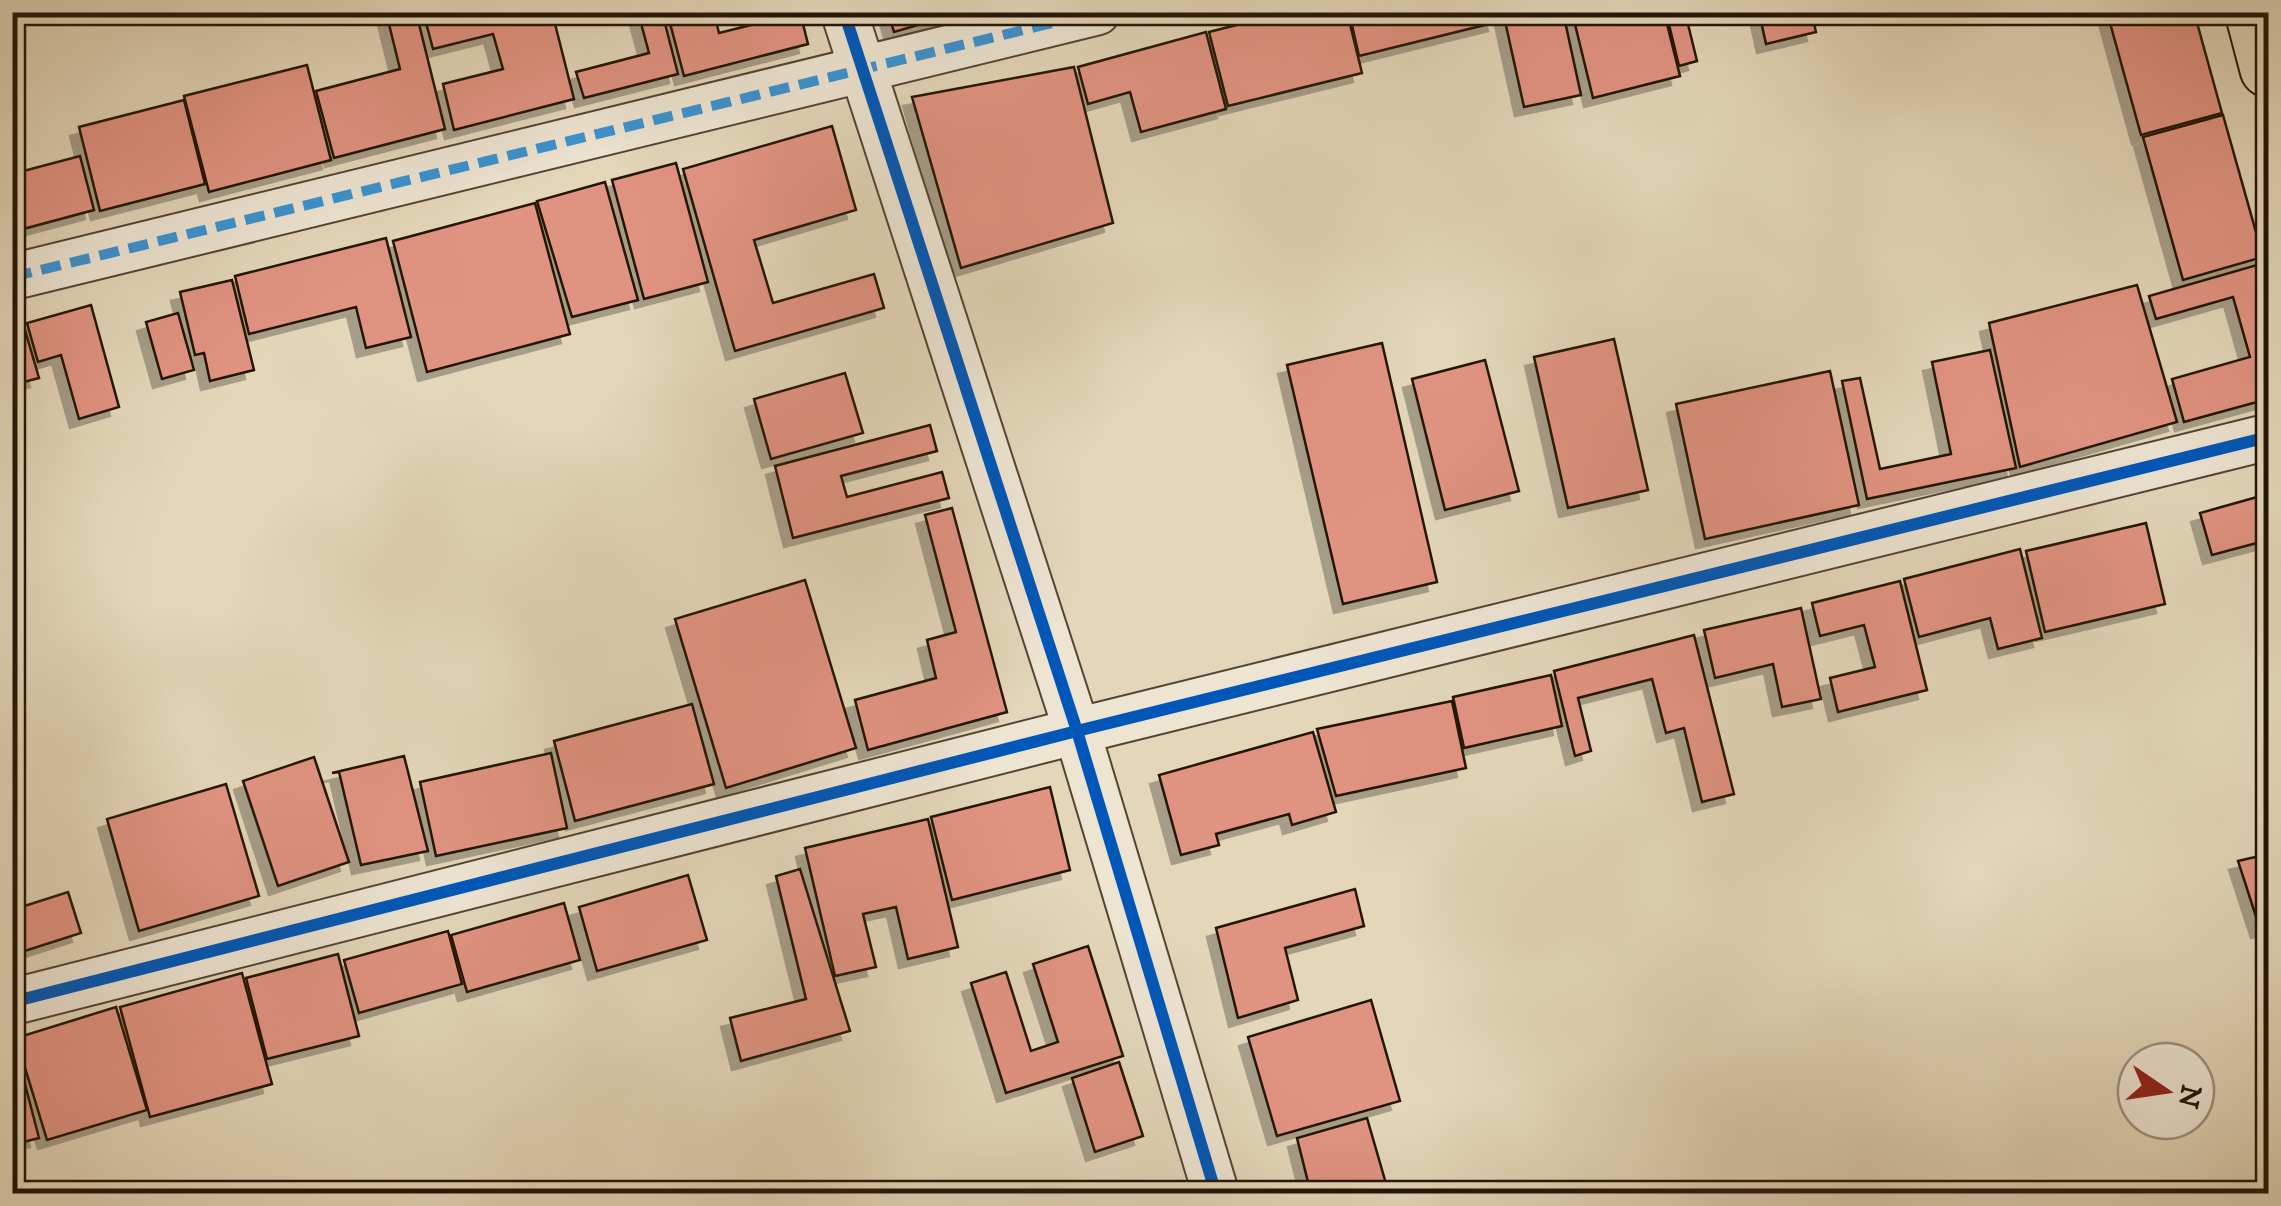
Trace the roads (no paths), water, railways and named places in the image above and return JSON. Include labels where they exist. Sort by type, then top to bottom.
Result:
[{"type":"main road","points":[[2253,12],[2268,69]]},
{"type":"street","points":[[844,12],[1077,731],[1216,1194]]},
{"type":"street","points":[[12,277],[1097,12]]},
{"type":"street","points":[[12,1002],[1077,731],[2268,438]]}]
